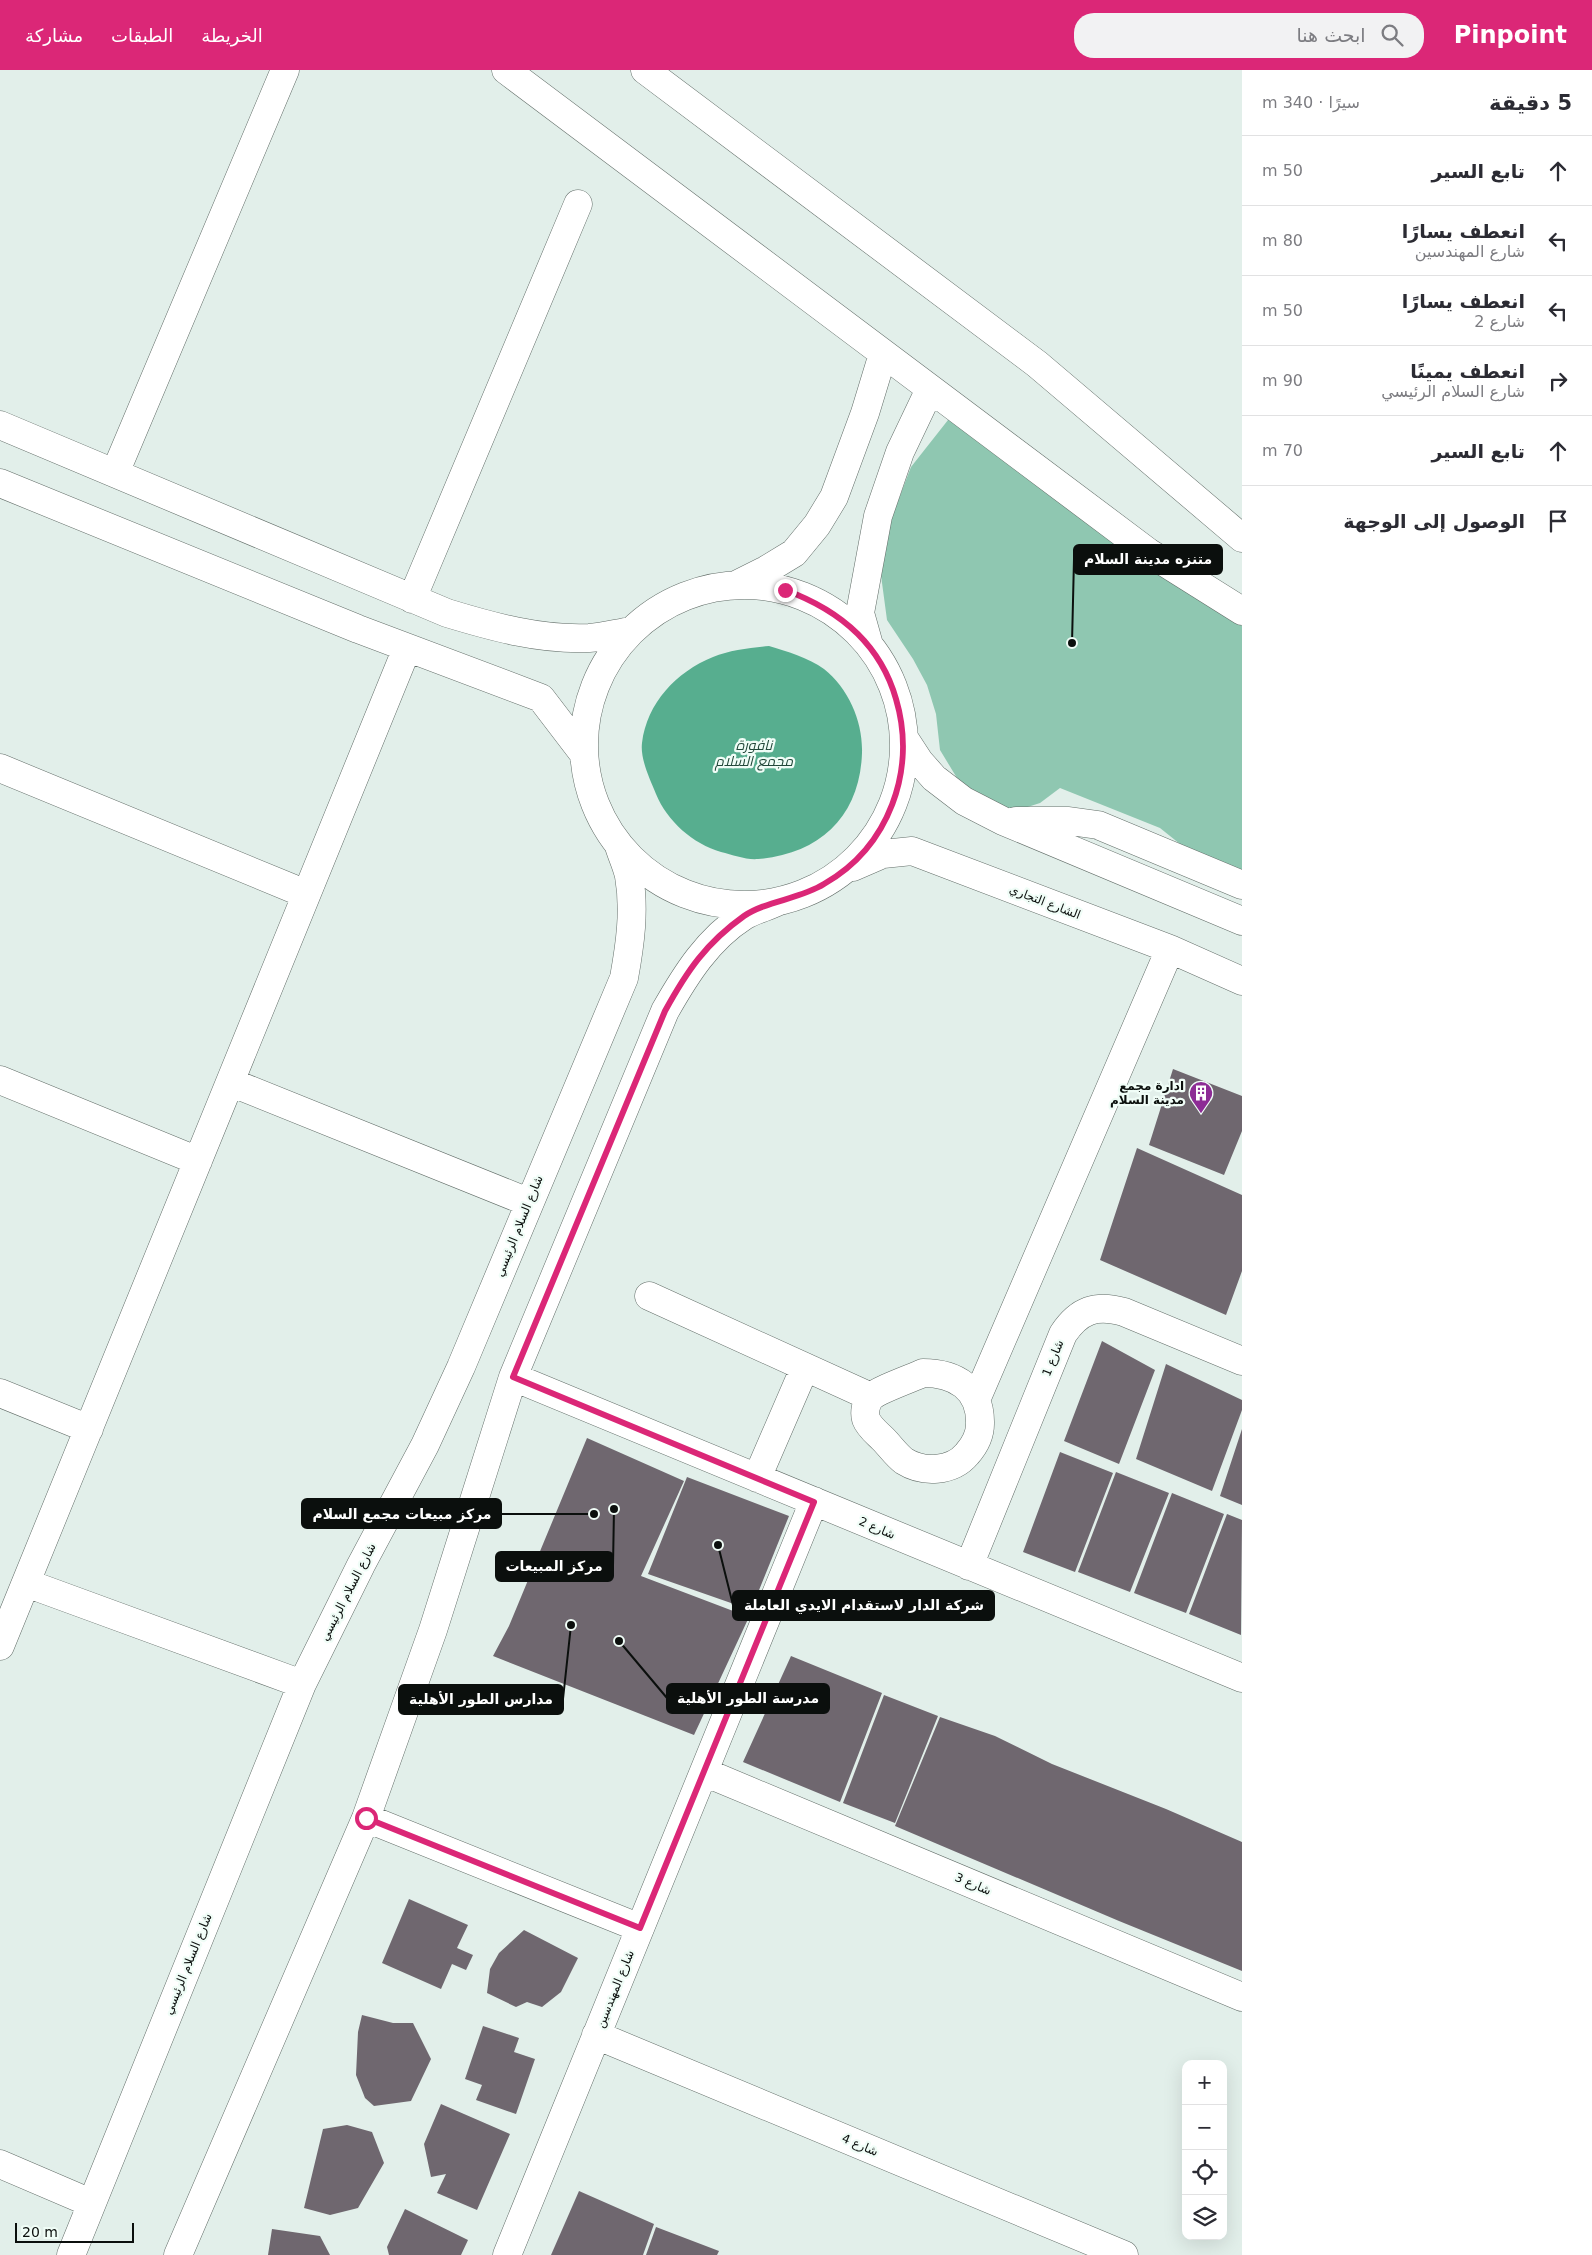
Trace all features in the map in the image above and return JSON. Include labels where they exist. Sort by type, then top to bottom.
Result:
[{"type":"street","points":[[115,473],[285,70]]},
{"type":"street","points":[[506,70],[1148,552],[1242,611]]},
{"type":"street","points":[[645,70],[1036,364],[1242,538]]},
{"type":"street","points":[[412,599],[578,204]]},
{"type":"street","points":[[735,585],[766,570],[794,553],[816,525],[834,497],[865,412],[883,354]]},
{"type":"street","points":[[869,645],[860,613],[878,516],[900,452],[930,389]]},
{"type":"street","points":[[0,425],[412,599],[463,618],[529,635],[590,638],[631,631]]},
{"type":"street","points":[[0,483],[407,648],[540,698],[584,753]]},
{"type":"street","points":[[178,2255],[366,1818],[433,1630],[513,1377],[665,1011],[685,975],[714,940],[746,915],[777,902],[802,895],[845,871],[879,833],[890,811],[900,779],[904,738],[893,688],[869,645],[844,621],[809,599],[785,590],[735,585],[710,588],[663,606],[631,631],[609,658],[597,680],[588,703],[584,728],[587,778],[594,802],[605,825],[619,846],[640,867],[664,884],[690,896],[719,904],[748,906],[777,902]]},
{"type":"street","points":[[0,1646],[407,648]]},
{"type":"street","points":[[904,738],[934,778],[964,801],[1003,821],[1242,921]]},
{"type":"street","points":[[0,768],[306,894]]},
{"type":"street","points":[[1003,821],[1069,821],[1098,825],[1242,885]]},
{"type":"street","name":"شارع السلام الرئيسي","points":[[71,2255],[302,1684],[361,1565],[425,1445],[461,1367],[528,1202],[624,978],[630,945],[631,912],[629,876],[619,846]]},
{"type":"street","name":"الشارع التجاري","points":[[845,871],[883,854],[912,852],[1170,949],[1240,981]]},
{"type":"street","points":[[976,1400],[1170,949]]},
{"type":"street","points":[[0,1080],[198,1161]]},
{"type":"street","points":[[230,1082],[528,1202]]},
{"type":"street","points":[[649,1296],[871,1397]]},
{"type":"street","name":"شارع 1","points":[[969,1566],[1063,1334],[1071,1322],[1083,1313],[1096,1309],[1110,1308],[1124,1312],[1242,1361]]},
{"type":"street","points":[[757,1478],[804,1367]]},
{"type":"street","points":[[938,1373],[954,1378],[967,1388],[976,1400],[980,1416],[980,1432],[974,1446],[964,1459],[950,1467],[934,1470],[918,1468],[904,1460],[871,1428],[866,1418],[866,1407],[871,1397],[923,1374],[938,1373]]},
{"type":"street","name":"شارع 2","points":[[513,1377],[1242,1678]]},
{"type":"street","points":[[0,1393],[88,1429]]},
{"type":"street","name":"شارع المهندسين","points":[[506,2255],[814,1502]]},
{"type":"street","points":[[26,1583],[302,1684]]},
{"type":"street","name":"شارع 3","points":[[704,1772],[1242,1996]]},
{"type":"street","points":[[366,1818],[640,1928]]},
{"type":"street","name":"شارع 4","points":[[596,2035],[1124,2255]]},
{"type":"street","points":[[0,2164],[91,2203]]},
{"type":"shaded area","points":[[963,401],[1242,626],[1242,875],[1195,856],[1160,828],[1060,788],[1040,803],[1012,812],[986,804],[957,778],[940,750],[936,714],[927,685],[913,659],[887,620],[878,553],[911,467]]},
{"type":"water","name":"نافورة مجمع السلام","points":[[769,646],[811,661],[824,669],[841,686],[853,707],[860,730],[862,753],[860,775],[854,795],[845,813],[818,840],[780,856],[749,859],[711,848],[691,837],[674,822],[661,804],[651,782],[644,762],[642,743],[645,728],[657,702],[676,680],[687,671],[713,657],[740,650]]},
{"type":"building","name":"ادارة مجمع مدينة السلام","points":[[1173,1069],[1242,1096],[1242,1131],[1224,1175],[1149,1145]]},
{"type":"building","points":[[1137,1148],[1242,1195],[1242,1271],[1226,1315],[1100,1260]]},
{"type":"building","points":[[1102,1341],[1155,1370],[1119,1464],[1064,1441]]},
{"type":"building","points":[[1166,1364],[1242,1400],[1242,1410],[1212,1491],[1136,1459]]},
{"type":"building","points":[[1242,1429],[1242,1505],[1220,1496]]},
{"type":"building","points":[[587,1438],[684,1481],[641,1576],[749,1617],[694,1735],[493,1656],[509,1626]]},
{"type":"building","points":[[1060,1452],[1113,1473],[1075,1572],[1023,1552]]},
{"type":"building","points":[[1116,1472],[1169,1493],[1130,1592],[1078,1572]]},
{"type":"building","points":[[687,1477],[789,1516],[751,1610],[648,1574]]},
{"type":"building","points":[[1172,1493],[1224,1514],[1186,1613],[1134,1593]]},
{"type":"building","points":[[1227,1514],[1242,1520],[1241,1635],[1189,1614]]},
{"type":"building","points":[[791,1656],[882,1693],[840,1802],[743,1762]]},
{"type":"building","points":[[884,1695],[938,1716],[895,1823],[843,1803]]},
{"type":"building","points":[[940,1717],[995,1736],[1052,1764],[1166,1809],[1242,1842],[1242,1971],[895,1826]]},
{"type":"building","points":[[409,1899],[468,1925],[457,1948],[473,1955],[466,1970],[452,1964],[441,1989],[382,1963]]},
{"type":"building","points":[[524,1930],[578,1958],[561,1992],[542,2007],[527,2002],[516,2007],[487,1993],[490,1969],[499,1953]]},
{"type":"building","points":[[362,2015],[393,2023],[413,2023],[431,2059],[411,2101],[374,2106],[365,2098],[356,2075],[358,2032]]},
{"type":"building","points":[[483,2026],[519,2038],[514,2052],[535,2059],[516,2114],[476,2100],[482,2085],[465,2079]]},
{"type":"building","points":[[441,2104],[510,2134],[477,2210],[437,2193],[446,2174],[431,2177],[424,2144]]},
{"type":"building","points":[[347,2125],[372,2132],[384,2163],[358,2208],[330,2215],[304,2208],[323,2129]]},
{"type":"building","points":[[579,2191],[654,2224],[643,2255],[551,2255]]},
{"type":"building","points":[[405,2209],[468,2240],[461,2255],[389,2255],[387,2247]]},
{"type":"building","points":[[656,2227],[719,2251],[717,2255],[646,2255]]},
{"type":"building","points":[[272,2229],[320,2236],[330,2255],[268,2255]]},
{"type":"place","name":"متنزه مدينة السلام","points":[[1072,643]]},
{"type":"place","name":"ادارة مجمع مدينة السلام","points":[[1201,1114]]},
{"type":"place","name":"مركز المبيعات","points":[[614,1509]]},
{"type":"place","name":"مركز مبيعات مجمع السلام","points":[[594,1514]]},
{"type":"place","name":"شركة الدار لاستقدام الايدي العاملة","points":[[718,1545]]},
{"type":"place","name":"مدارس الطور الأهلية","points":[[571,1625]]},
{"type":"place","name":"مدرسة الطور الأهلية","points":[[619,1641]]},
{"type":"route","points":[[366,1818],[640,1928],[814,1502],[513,1377],[665,1011],[685,975],[714,940],[746,915],[777,902],[802,895],[845,871],[879,833],[899,787],[903,763],[904,738],[893,688],[882,666],[869,645],[851,627],[830,611],[809,599],[785,590]]}]
